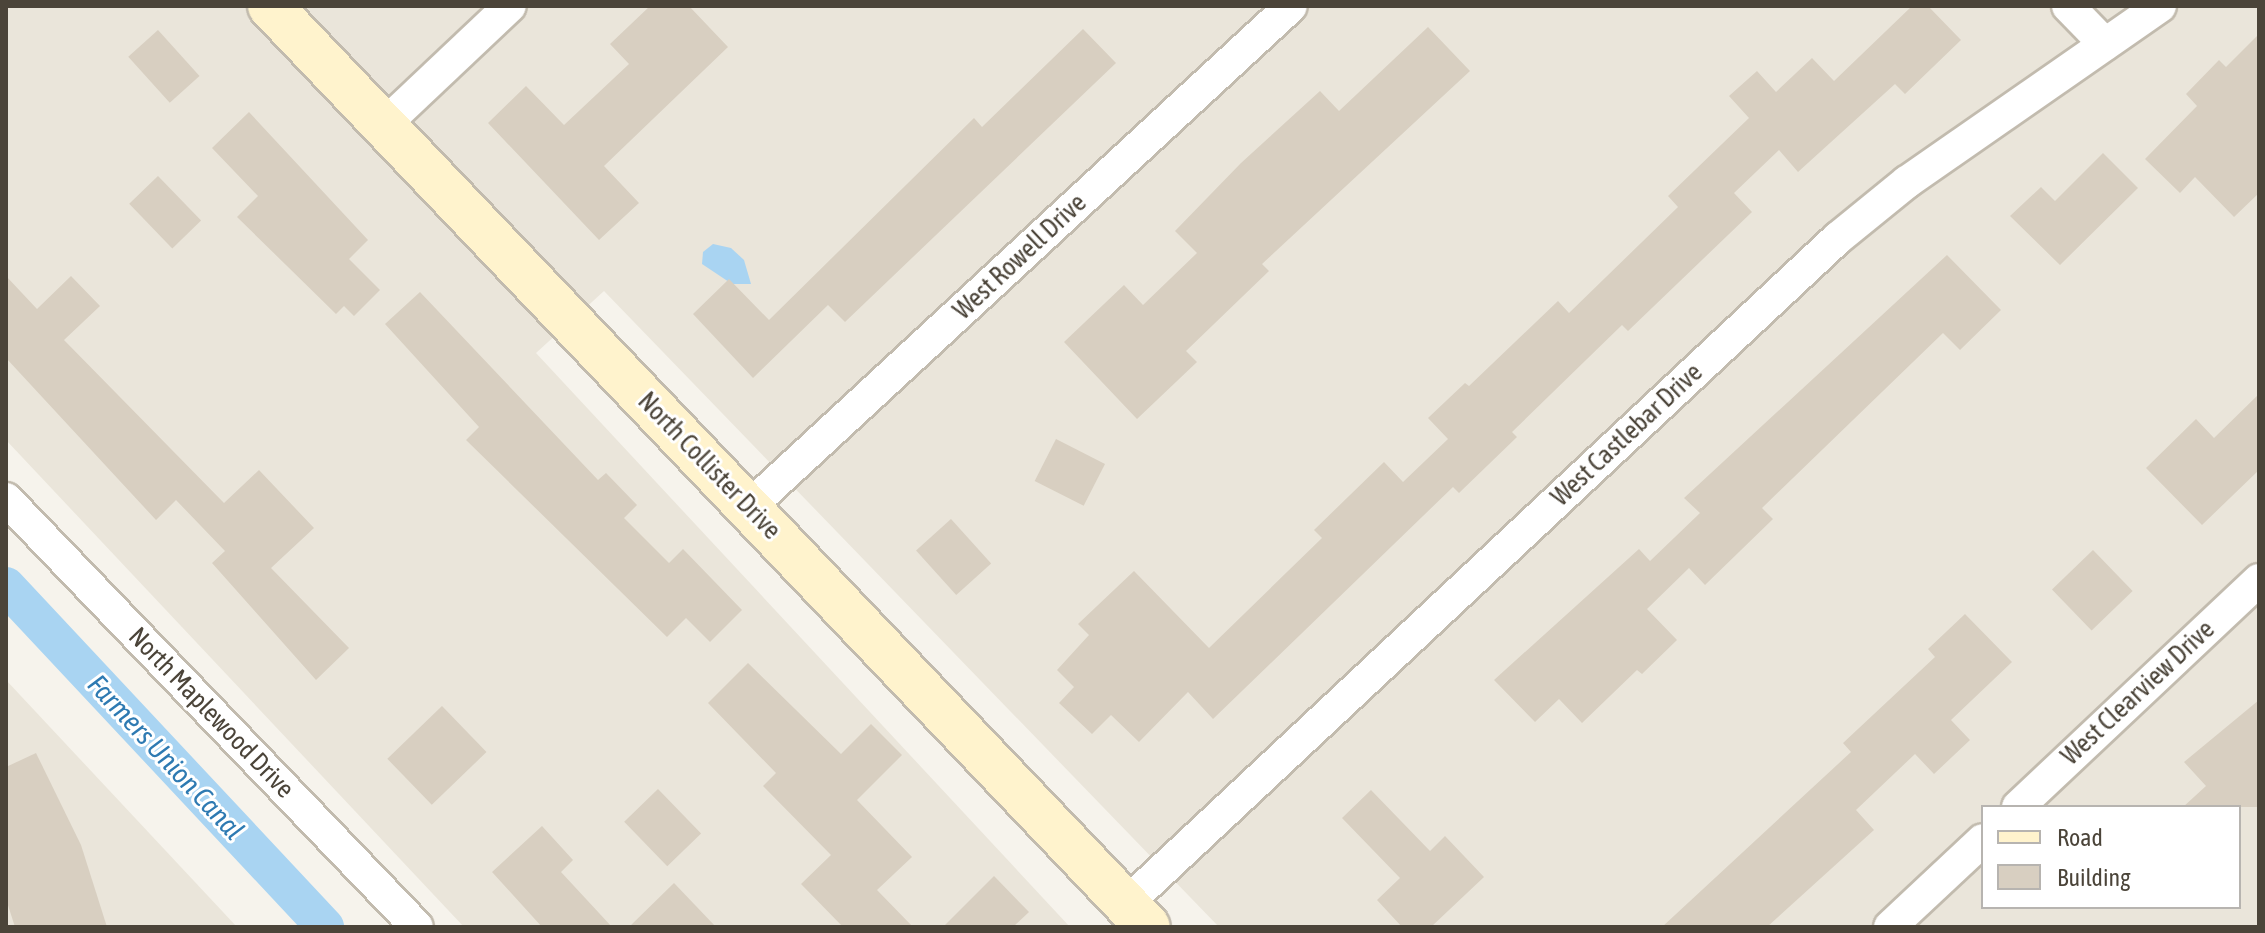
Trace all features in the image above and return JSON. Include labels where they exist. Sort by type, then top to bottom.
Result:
[{"type":"street","name":"North Collister Drive","points":[[270,6],[1137,915]]},
{"type":"street","points":[[384,125],[510,6]]},
{"type":"street","name":"West Rowell Drive","points":[[748,508],[1291,6]]},
{"type":"street","points":[[2068,6],[2105,44]]},
{"type":"street","name":"West Castlebar Drive","points":[[1137,915],[1838,238],[1907,182],[2160,6]]},
{"type":"street","name":"North Maplewood Drive","points":[[6,499],[417,927]]},
{"type":"street","name":"West Clearview Drive","points":[[2020,805],[2259,580]]},
{"type":"street","points":[[1890,927],[1981,842]]},
{"type":"shaded area","points":[[6,6],[2259,6],[2259,927],[1219,927],[604,291],[536,353],[1070,927],[464,927],[6,440]]},
{"type":"shaded area","points":[[6,680],[237,927],[6,927]]},
{"type":"water","points":[[713,244],[731,248],[744,260],[751,284],[732,284],[702,264],[703,252]]},
{"type":"building","points":[[650,6],[689,6],[728,47],[604,166],[639,203],[599,240],[488,123],[526,86],[564,125],[629,64],[610,44]]},
{"type":"building","points":[[1912,6],[1928,6],[1961,40],[1905,94],[1895,84],[1798,172],[1779,150],[1734,193],[1752,212],[1628,331],[1622,325],[1512,432],[1517,437],[1459,493],[1453,487],[1213,719],[1188,692],[1139,742],[1111,715],[1092,734],[1059,703],[1074,687],[1057,670],[1089,635],[1078,624],[1134,571],[1209,648],[1322,538],[1314,530],[1384,462],[1403,482],[1448,439],[1428,418],[1465,383],[1469,386],[1558,301],[1569,313],[1678,207],[1668,196],[1749,118],[1729,96],[1757,71],[1776,92],[1812,58],[1834,81]]},
{"type":"building","points":[[1428,27],[1470,71],[1262,264],[1269,271],[1186,351],[1197,362],[1137,419],[1064,342],[1124,285],[1143,305],[1197,253],[1175,231],[1241,163],[1320,91],[1339,111]]},
{"type":"building","points":[[1083,29],[1116,63],[845,322],[828,305],[753,378],[693,314],[729,279],[769,320],[974,118],[982,127]]},
{"type":"building","points":[[158,30],[199,76],[170,103],[128,57]]},
{"type":"building","points":[[2259,34],[2259,193],[2234,217],[2195,177],[2180,193],[2145,159],[2197,106],[2186,94],[2219,60],[2226,67]]},
{"type":"building","points":[[249,112],[368,240],[349,259],[380,290],[354,316],[344,306],[336,314],[237,217],[258,196],[212,148]]},
{"type":"building","points":[[2103,153],[2138,188],[2060,265],[2010,216],[2041,187],[2055,201]]},
{"type":"building","points":[[158,176],[201,221],[172,248],[129,204]]},
{"type":"building","points":[[1947,255],[2001,310],[1960,350],[1943,333],[1762,508],[1773,519],[1705,585],[1689,568],[1647,609],[1677,640],[1642,674],[1637,670],[1582,723],[1559,699],[1535,722],[1494,680],[1639,549],[1650,561],[1700,513],[1684,498]]},
{"type":"building","points":[[6,276],[37,309],[71,276],[100,306],[64,340],[224,503],[259,470],[314,528],[271,568],[349,648],[316,680],[212,563],[225,551],[176,500],[156,520],[6,358]]},
{"type":"building","points":[[420,292],[598,480],[606,473],[637,505],[624,518],[669,563],[683,549],[742,610],[710,642],[686,618],[667,637],[466,440],[479,427],[385,324]]},
{"type":"building","points":[[2259,394],[2259,470],[2202,525],[2146,468],[2196,419],[2214,438]]},
{"type":"building","points":[[1056,439],[1105,464],[1084,506],[1035,481]]},
{"type":"building","points":[[951,519],[991,564],[956,595],[916,550]]},
{"type":"building","points":[[2093,550],[2133,591],[2092,631],[2052,590]]},
{"type":"building","points":[[1965,614],[2012,662],[1951,720],[1970,740],[1934,774],[1915,754],[1856,810],[1874,830],[1767,927],[1662,927],[1851,752],[1843,743],[1935,657],[1928,649]]},
{"type":"building","points":[[748,663],[841,754],[871,724],[902,755],[857,800],[912,857],[877,890],[913,927],[843,927],[801,884],[831,855],[763,786],[776,773],[708,703]]},
{"type":"building","points":[[2259,700],[2259,807],[2185,805],[2206,786],[2184,762]]},
{"type":"building","points":[[442,706],[486,752],[432,805],[387,759]]},
{"type":"building","points":[[36,753],[81,845],[107,927],[15,927],[6,899],[6,767]]},
{"type":"building","points":[[658,789],[701,834],[667,866],[624,822]]},
{"type":"building","points":[[1371,790],[1430,851],[1445,836],[1484,877],[1431,927],[1402,927],[1377,900],[1400,878],[1342,818]]},
{"type":"building","points":[[542,826],[573,860],[561,872],[612,927],[542,927],[492,872]]},
{"type":"building","points":[[994,876],[1029,912],[1013,927],[943,927]]},
{"type":"building","points":[[674,883],[716,927],[629,927]]},
{"type":"waterway","name":"Farmers Union Canal","points":[[6,586],[325,927]]}]
